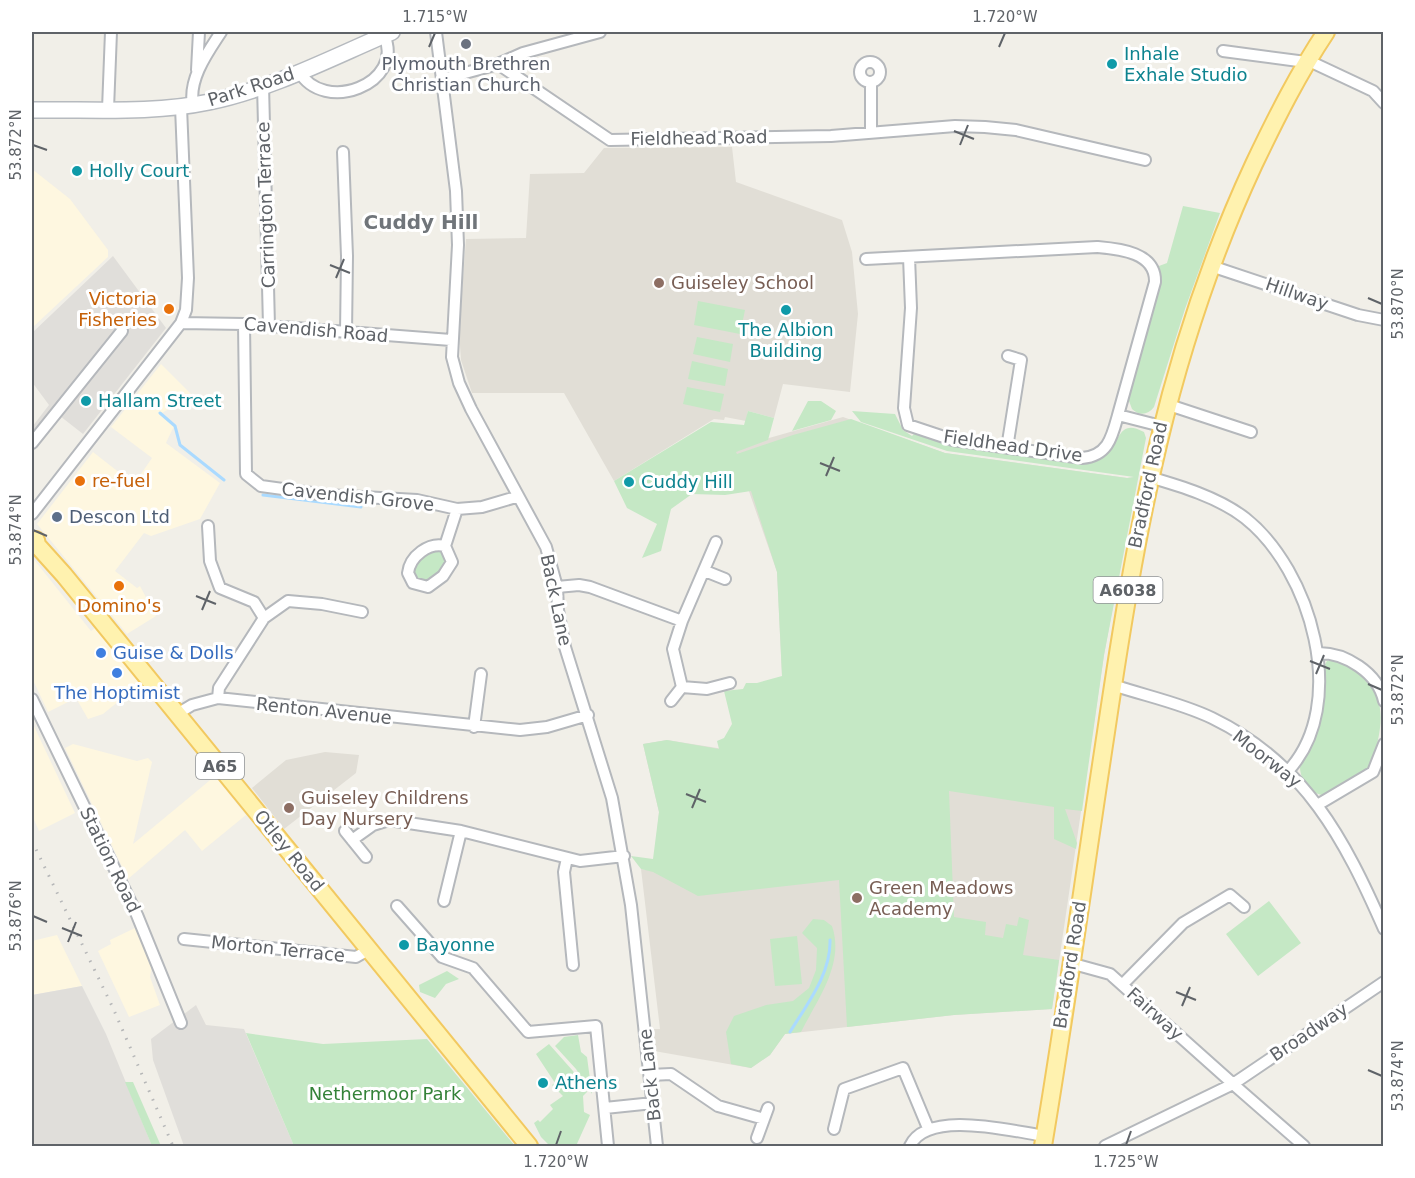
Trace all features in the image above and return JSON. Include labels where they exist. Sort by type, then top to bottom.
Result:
[{"type":"main road","name":"Bradford Road","points":[[1044,1141],[1134,548],[1166,404],[1210,266],[1274,120],[1306,61],[1326,32]]},
{"type":"main road","name":"Park Road","points":[[32,110],[187,106],[236,95],[388,33]]},
{"type":"main road","name":"Otley Road","points":[[34,537],[529,1146]]},
{"type":"street","points":[[108,109],[111,32]]},
{"type":"street","points":[[32,514],[181,323],[186,310],[188,278],[187,106],[196,78],[199,32]]},
{"type":"street","points":[[196,78],[221,32]]},
{"type":"street","name":"Back Lane","points":[[436,32],[457,200],[458,245],[451,340],[452,357],[459,382],[516,497],[546,548],[557,587],[558,610],[565,647],[612,798],[624,856],[657,1146]]},
{"type":"street","points":[[443,79],[498,64],[523,53],[600,32]]},
{"type":"street","points":[[299,71],[312,83],[329,91],[361,88],[376,79],[385,63],[388,33]]},
{"type":"street","points":[[1223,51],[1306,61],[1373,91],[1383,103]]},
{"type":"street","name":"Fieldhead Road","points":[[498,64],[610,140],[872,133],[954,126],[1016,130],[1145,160]]},
{"type":"street","points":[[871,83],[872,133]]},
{"type":"street","name":"Carrington Terrace","points":[[263,85],[269,326]]},
{"type":"street","points":[[343,152],[347,256],[346,333]]},
{"type":"street","name":"Fieldhead Drive","points":[[866,259],[1096,247],[1117,249],[1145,259],[1154,270],[1155,282],[1111,439],[1104,450],[1094,457],[1007,448],[953,440],[908,425],[904,417],[911,308],[909,257]]},
{"type":"street","name":"Hillway","points":[[1210,266],[1358,315],[1383,320]]},
{"type":"street","name":"Cavendish Road","points":[[181,323],[244,324],[451,340]]},
{"type":"street","name":"Cavendish Grove","points":[[244,324],[246,474],[261,486],[326,495],[417,500],[457,509],[482,507],[516,497]]},
{"type":"street","points":[[32,443],[122,331]]},
{"type":"street","points":[[1007,448],[1021,360],[1008,356]]},
{"type":"street","points":[[1166,404],[1251,432]]},
{"type":"street","points":[[32,433],[46,415]]},
{"type":"street","points":[[1118,415],[1161,426]]},
{"type":"street","points":[[1149,477],[1222,504],[1243,516],[1279,552],[1300,592],[1317,653],[1318,694],[1311,735],[1302,755],[1288,771]]},
{"type":"street","points":[[445,546],[437,544],[429,546],[414,559],[408,573],[413,583],[428,587],[443,576],[452,562],[445,546],[457,509]]},
{"type":"street","points":[[208,526],[210,561],[220,588],[254,602],[264,618]]},
{"type":"street","points":[[682,687],[673,649],[699,577],[705,572],[716,542]]},
{"type":"street","points":[[705,572],[725,579]]},
{"type":"street","points":[[557,587],[579,585],[591,587],[682,621]]},
{"type":"street","points":[[218,698],[219,688],[264,618],[288,601],[322,604],[362,612]]},
{"type":"street","points":[[1317,653],[1332,654],[1359,667],[1380,688],[1383,701]]},
{"type":"street","points":[[474,727],[481,674]]},
{"type":"street","points":[[682,687],[707,689],[730,683]]},
{"type":"street","name":"Moorway","points":[[1113,685],[1185,707],[1214,719],[1288,771],[1319,804],[1359,873],[1383,929]]},
{"type":"street","points":[[671,701],[682,687]]},
{"type":"street","name":"Renton Avenue","points":[[177,714],[192,705],[218,698],[474,727],[535,729],[588,715]]},
{"type":"street","name":"Station Road","points":[[32,699],[137,915],[181,1023]]},
{"type":"street","points":[[1319,804],[1381,765],[1383,744]]},
{"type":"street","points":[[352,840],[373,825],[389,820],[461,831],[587,862],[624,856]]},
{"type":"street","points":[[345,831],[366,857]]},
{"type":"street","points":[[444,901],[461,831]]},
{"type":"street","points":[[567,858],[564,872],[573,965]]},
{"type":"street","points":[[1123,984],[1183,923],[1230,895],[1244,907]]},
{"type":"street","points":[[397,906],[442,957],[473,968],[528,1032],[596,1026],[608,1146]]},
{"type":"street","name":"Morton Terrace","points":[[184,939],[356,957],[370,950]]},
{"type":"street","name":"Fairway","points":[[1070,963],[1110,974],[1123,984],[1304,1146]]},
{"type":"street","name":"Broadway","points":[[1106,1146],[1232,1083],[1383,982]]},
{"type":"street","points":[[834,1129],[844,1089],[903,1068],[928,1128]]},
{"type":"street","points":[[650,1075],[671,1074],[718,1106],[764,1119]]},
{"type":"street","points":[[605,1107],[653,1102]]},
{"type":"street","points":[[758,1138],[768,1108]]},
{"type":"street","points":[[910,1146],[928,1128],[945,1124],[1044,1141]]},
{"type":"shaded area","name":"Guiseley School","points":[[732,147],[736,182],[842,220],[852,252],[858,314],[850,392],[783,384],[774,418],[748,411],[746,421],[725,417],[724,420],[714,419],[614,481],[564,393],[472,393],[461,360],[459,331],[466,239],[526,238],[530,174],[584,173],[604,148]]},
{"type":"shaded area","points":[[32,169],[70,199],[108,250],[108,257],[32,328]]},
{"type":"shaded area","points":[[113,256],[166,328],[83,434],[60,416],[32,438],[32,427],[49,405],[32,382],[32,333]]},
{"type":"shaded area","points":[[161,364],[192,395],[162,413],[176,425],[166,443],[220,483],[200,519],[151,536],[144,533],[115,571],[137,588],[140,586],[156,616],[127,634],[37,524],[93,452],[134,484],[152,458],[111,427]]},
{"type":"shaded area","points":[[843,417],[945,453],[1127,478],[1137,477],[1104,655],[1052,1009],[954,1015],[785,1034],[770,1055],[751,1068],[654,1051],[652,1029],[660,1029],[641,869],[653,871],[659,812],[643,744],[667,740],[786,759],[777,572],[734,448]]},
{"type":"shaded area","points":[[32,557],[91,631],[95,628],[140,684],[103,714],[88,719],[76,698],[48,712],[32,678]]},
{"type":"shaded area","points":[[32,722],[75,813],[39,831],[32,815]]},
{"type":"shaded area","points":[[73,744],[137,761],[148,758],[152,762],[133,844],[215,776],[246,815],[202,851],[185,830],[128,879],[65,748]]},
{"type":"shaded area","name":"Guiseley Childrens Day Nursery","points":[[325,752],[359,755],[356,773],[284,829],[252,788],[286,760]]},
{"type":"shaded area","points":[[135,928],[152,966],[150,977],[160,1005],[129,1017],[98,951],[111,944],[110,940]]},
{"type":"shaded area","points":[[57,935],[82,986],[32,995],[32,941]]},
{"type":"shaded area","points":[[82,986],[106,1034],[152,1146],[32,1146],[32,995]]},
{"type":"shaded area","points":[[196,1005],[206,1025],[244,1029],[294,1146],[184,1146],[153,1060],[151,1039]]},
{"type":"green space","points":[[1183,206],[1220,213],[1185,309],[1154,407],[1149,412],[1140,414],[1132,409],[1129,401],[1126,400],[1159,282],[1162,282],[1159,266],[1167,263]]},
{"type":"green space","points":[[698,301],[745,310],[740,334],[694,325]]},
{"type":"green space","points":[[697,337],[733,344],[730,362],[693,354]]},
{"type":"green space","points":[[692,361],[728,369],[725,386],[688,379]]},
{"type":"green space","points":[[687,387],[724,394],[720,412],[683,404]]},
{"type":"green space","points":[[808,401],[821,401],[836,411],[831,420],[792,431]]},
{"type":"green space","points":[[748,411],[774,418],[768,440],[736,452],[737,454],[851,419],[945,453],[1127,478],[1134,477],[947,451],[861,422],[852,411],[895,414],[903,430],[912,436],[914,434],[950,444],[1081,463],[1104,457],[1125,429],[1136,428],[1144,432],[1146,438],[1104,655],[1082,811],[1065,809],[1077,843],[1076,849],[1054,839],[1054,807],[949,791],[954,917],[986,922],[985,935],[1003,938],[1006,924],[1017,926],[1019,917],[1029,920],[1023,955],[1059,960],[1052,1009],[954,1015],[847,1027],[839,880],[698,896],[653,872],[641,869],[631,856],[653,859],[659,812],[643,744],[667,740],[719,749],[717,741],[724,738],[732,724],[724,691],[743,689],[746,683],[757,683],[782,676],[777,572],[751,491],[725,495],[692,494],[671,509],[661,551],[642,558],[657,524],[627,508],[614,481],[711,422],[744,425]]},
{"type":"green space","points":[[444,550],[447,560],[441,571],[425,581],[416,578],[414,569],[423,557]]},
{"type":"green space","points":[[1334,660],[1352,668],[1366,678],[1374,690],[1381,719],[1375,752],[1369,769],[1322,795],[1314,792],[1307,785],[1300,767],[1317,734],[1323,668],[1327,661]]},
{"type":"green space","points":[[1269,901],[1301,943],[1258,976],[1226,934]]},
{"type":"green space","points":[[813,919],[824,920],[832,926],[835,954],[827,981],[801,1032],[785,1034],[770,1055],[751,1068],[731,1064],[726,1032],[734,1016],[766,1005],[793,1001],[809,988],[816,970],[817,948],[802,933]]},
{"type":"green space","points":[[797,936],[802,984],[775,986],[770,939]]},
{"type":"green space","points":[[447,971],[459,979],[446,984],[435,998],[420,992],[419,985]]},
{"type":"green space","name":"Nethermoor Park","points":[[246,1033],[323,1044],[427,1039],[515,1146],[294,1146]]},
{"type":"green space","points":[[578,1035],[581,1052],[587,1057],[592,1094],[576,1069],[555,1046],[564,1037]]},
{"type":"green space","points":[[549,1044],[573,1071],[587,1092],[583,1096],[584,1112],[590,1115],[576,1146],[550,1146],[541,1137],[534,1123],[538,1120],[540,1122],[553,1109],[550,1105],[563,1096],[552,1085],[555,1083],[536,1054]]},
{"type":"green space","points":[[125,1082],[133,1082],[161,1146],[152,1146]]},
{"type":"waterway","points":[[160,413],[175,426],[180,445],[224,480]]},
{"type":"waterway","points":[[263,495],[361,507]]},
{"type":"waterway","points":[[790,1032],[822,977],[827,965],[830,940]]},
{"type":"railway","points":[[32,841],[113,1008],[173,1146]]},
{"type":"place","name":"Plymouth Brethren Christian Church","points":[[466,44]]},
{"type":"place","name":"Inhale Exhale Studio","points":[[1112,64]]},
{"type":"place","name":"Holly Court","points":[[77,171]]},
{"type":"place","name":"Guiseley School","points":[[659,283]]},
{"type":"place","name":"Victoria Fisheries","points":[[169,309]]},
{"type":"place","name":"The Albion Building","points":[[786,310]]},
{"type":"place","name":"Hallam Street","points":[[86,401]]},
{"type":"place","name":"re-fuel","points":[[80,481]]},
{"type":"place","name":"Cuddy Hill","points":[[629,482]]},
{"type":"place","name":"Descon Ltd","points":[[57,517]]},
{"type":"place","name":"Domino's","points":[[119,586]]},
{"type":"place","name":"Guise & Dolls","points":[[101,653]]},
{"type":"place","name":"The Hoptimist","points":[[117,673]]},
{"type":"place","name":"Guiseley Childrens Day Nursery","points":[[289,808]]},
{"type":"place","name":"Green Meadows Academy","points":[[857,898]]},
{"type":"place","name":"Bayonne","points":[[404,945]]},
{"type":"place","name":"Athens","points":[[543,1083]]},
{"type":"district","name":"Cuddy Hill","points":[[421,222]]}]
